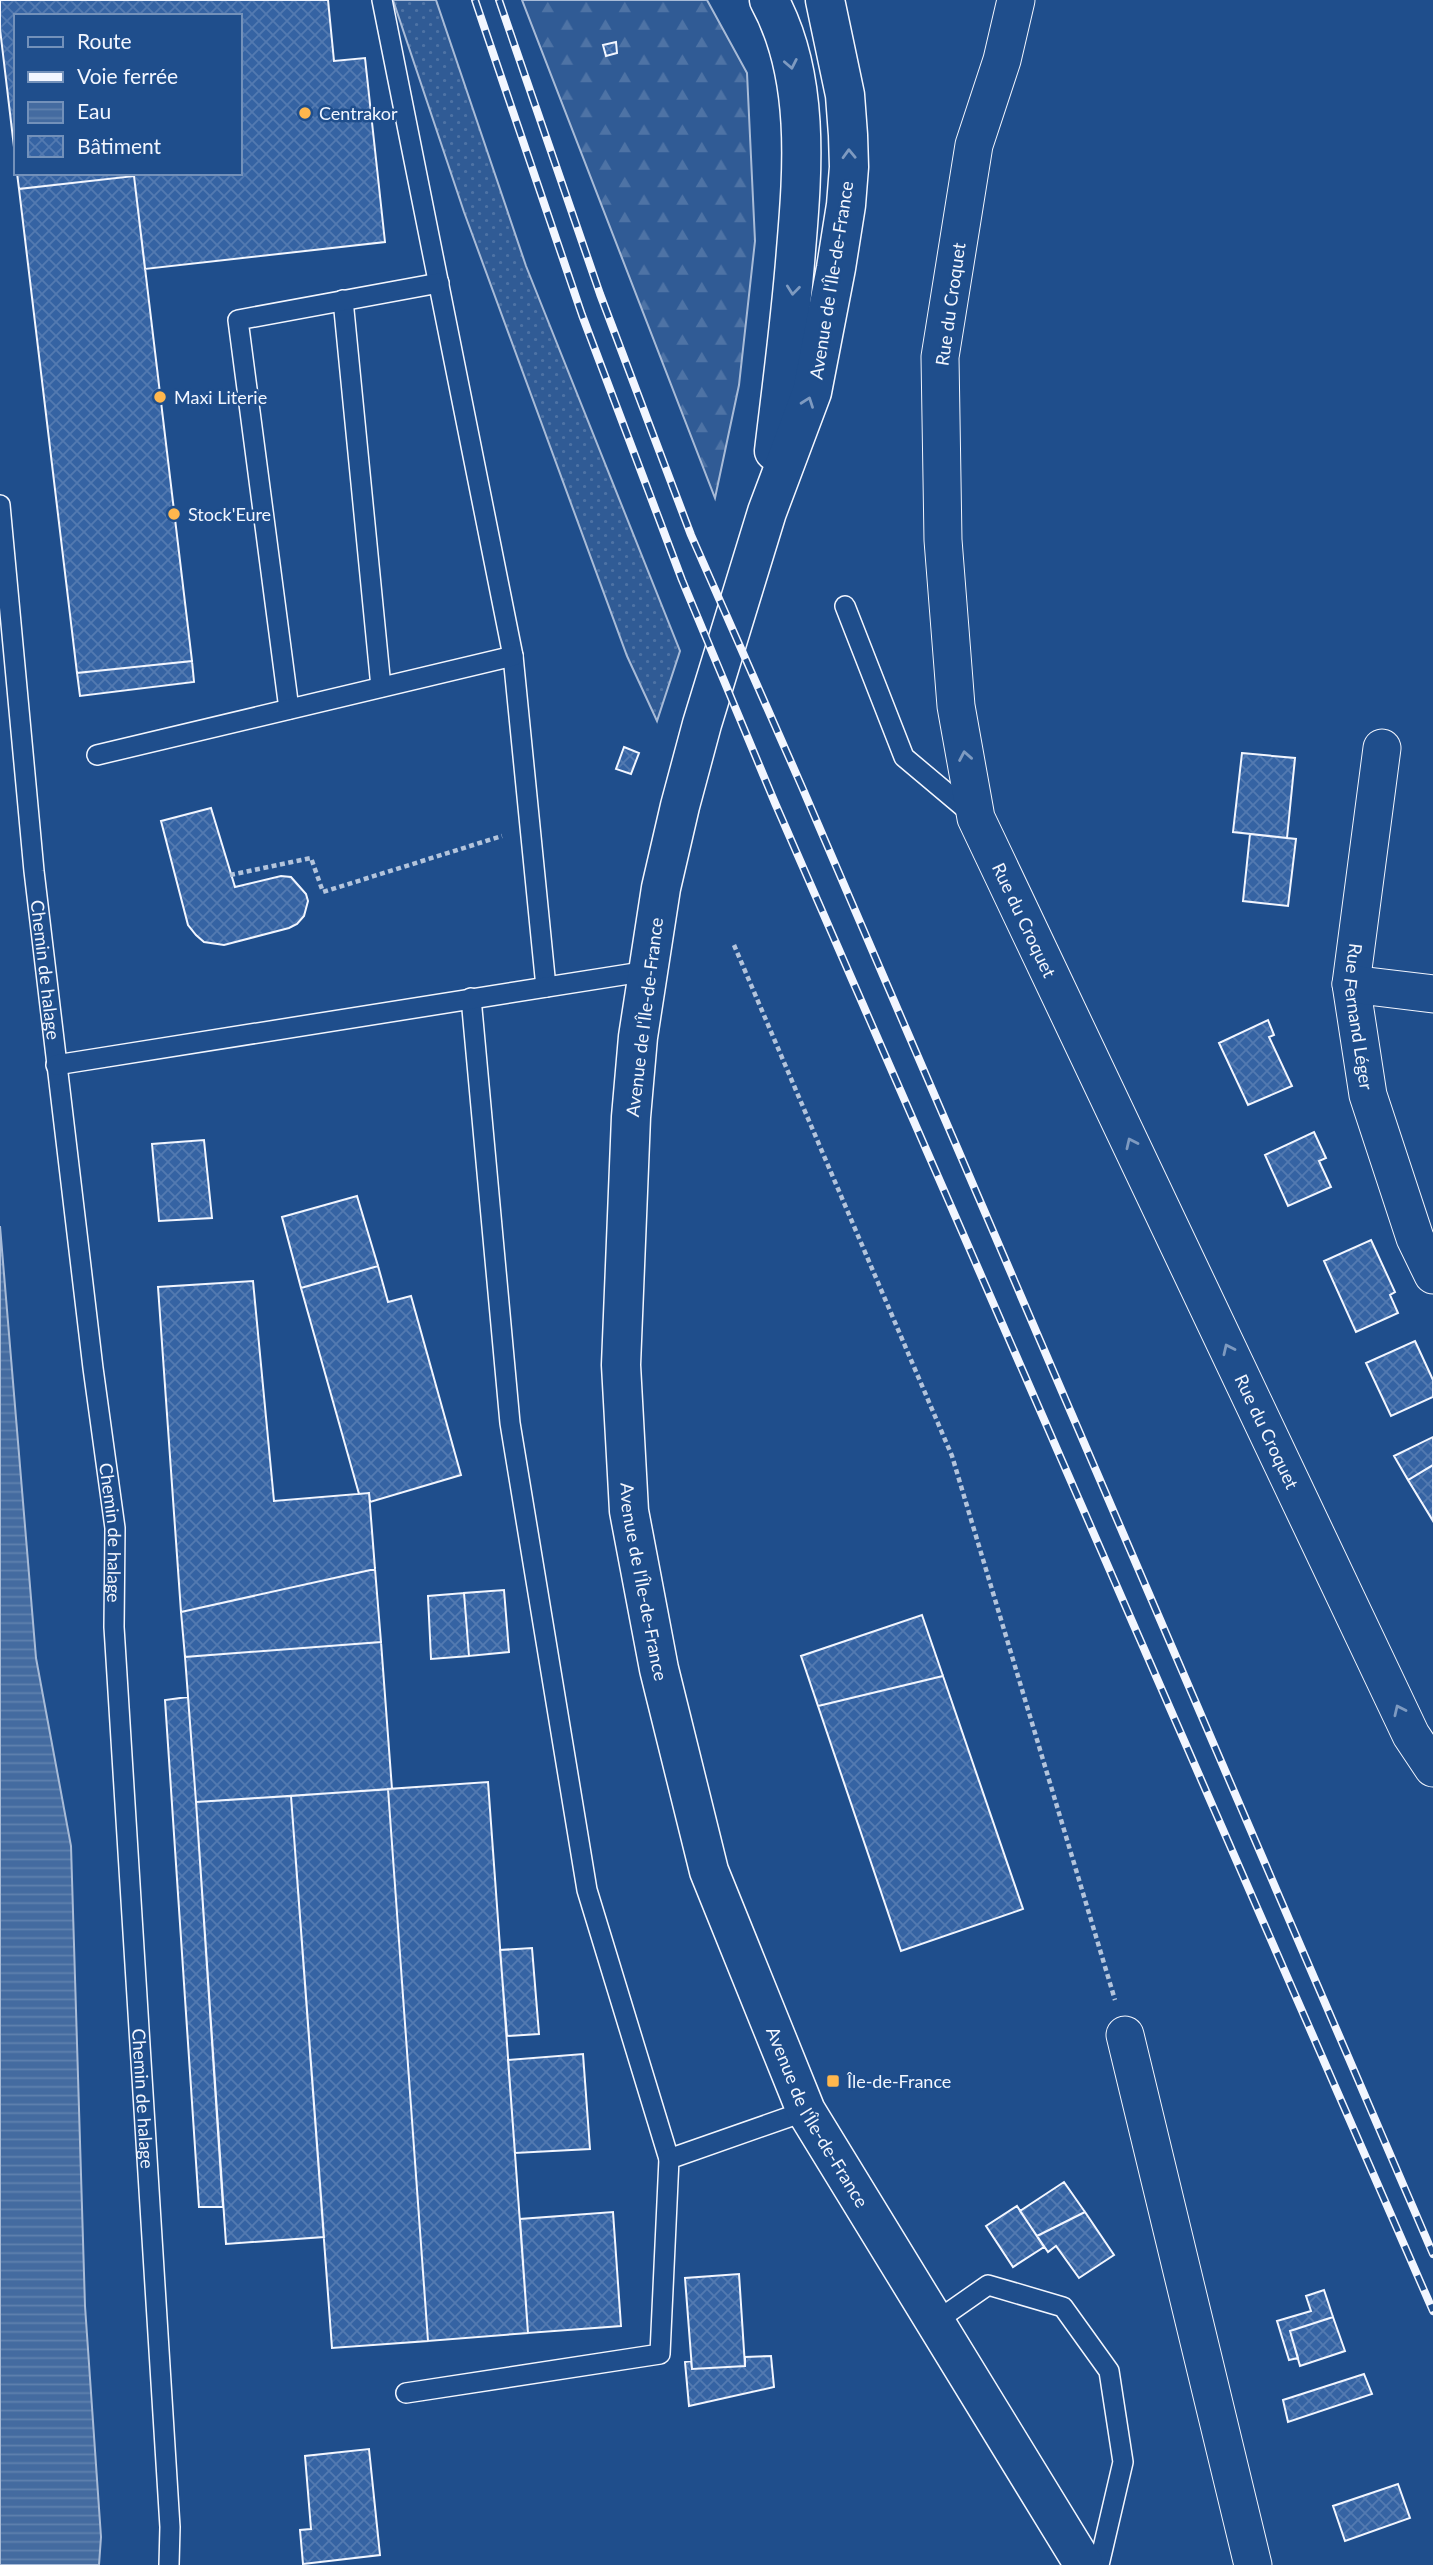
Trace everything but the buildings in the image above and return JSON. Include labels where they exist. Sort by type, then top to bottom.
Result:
[{"type":"main road","name":"Avenue de l'Île-de-France","points":[[766,512],[793,284],[802,175],[799,102],[787,42],[769,0]]},
{"type":"main road","name":"Avenue de l'Île-de-France","points":[[825,0],[845,95],[849,167],[836,268],[812,392],[766,512],[680,806],[661,888],[638,1037],[632,1104],[621,1365],[629,1511],[659,1669],[709,1871],[806,2111],[1083,2565]]},
{"type":"street","name":"Rue du Croquet","points":[[1016,0],[1002,60],[974,145],[940,357],[943,540],[956,706],[976,818],[1411,1735],[1433,1768]]},
{"type":"street","name":"Rue Fernand Léger","points":[[1382,748],[1351,984],[1368,1095],[1415,1238],[1433,1275]]},
{"type":"street","points":[[1351,984],[1433,994]]},
{"type":"street","points":[[1125,2035],[1144,2104],[1252,2565]]},
{"type":"lane","points":[[382,0],[513,656],[546,987]]},
{"type":"lane","points":[[289,709],[238,320],[439,283]]},
{"type":"lane","points":[[342,300],[382,687]]},
{"type":"lane","name":"Chemin de halage","points":[[0,505],[31,845],[115,1528],[114,1627],[170,2527],[169,2565]]},
{"type":"lane","points":[[845,606],[904,757],[976,818]]},
{"type":"lane","points":[[97,755],[513,656]]},
{"type":"lane","points":[[56,1065],[648,971]]},
{"type":"lane","points":[[406,2393],[660,2354],[669,2159],[587,1890],[510,1423],[471,998]]},
{"type":"lane","points":[[669,2159],[806,2111]]},
{"type":"lane","points":[[935,2322],[988,2285],[1063,2307],[1109,2371],[1123,2462],[1099,2565]]},
{"type":"path","points":[[230,875],[311,858],[323,891],[530,828]]},
{"type":"path","points":[[734,945],[953,1456],[1125,2035]]},
{"type":"green space","points":[[393,0],[436,0],[526,266],[680,651],[657,721],[627,656],[464,212]]},
{"type":"green space","points":[[522,0],[707,0],[747,73],[755,241],[739,385],[715,498]]},
{"type":"water","points":[[0,1226],[36,1658],[71,1846],[85,2306],[101,2537],[99,2565],[0,2565]]},
{"type":"railway","points":[[475,0],[582,315],[682,580],[775,803],[1433,2311]]},
{"type":"railway","points":[[499,0],[600,294],[691,535],[1433,2254]]},
{"type":"place","name":"Centrakor","points":[[305,113]]},
{"type":"place","name":"Maxi Literie","points":[[160,397]]},
{"type":"place","name":"Stock'Eure","points":[[174,514]]},
{"type":"place","name":"Île-de-France","points":[[833,2081]]}]
